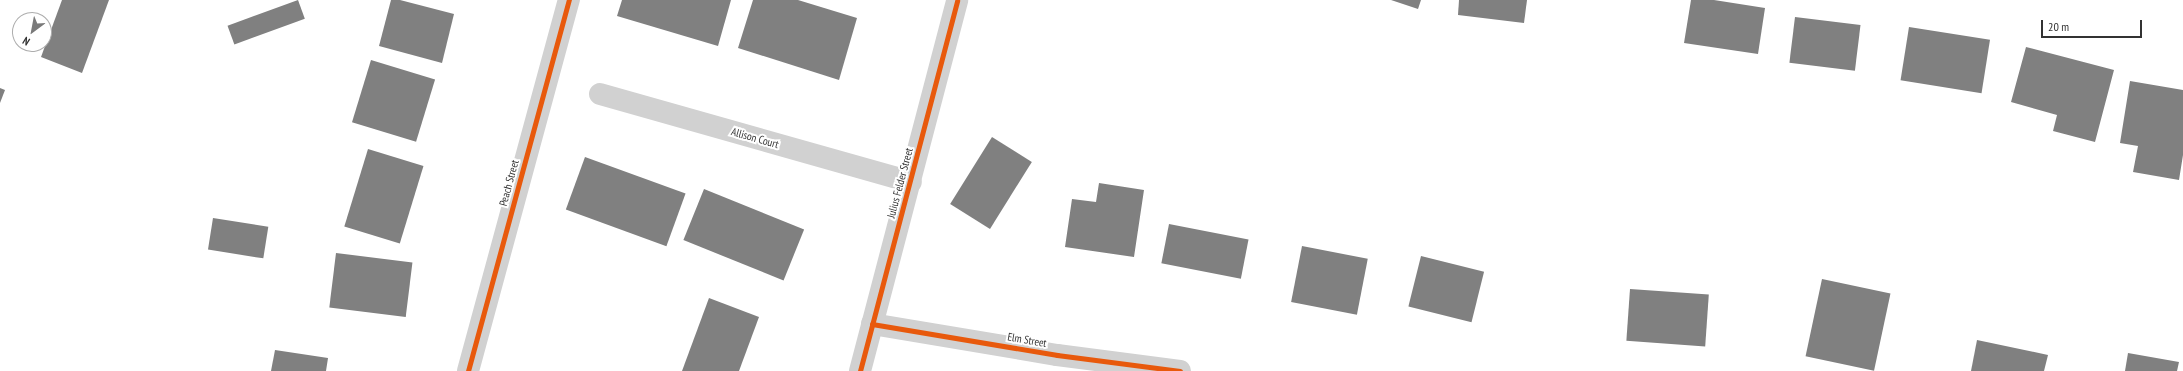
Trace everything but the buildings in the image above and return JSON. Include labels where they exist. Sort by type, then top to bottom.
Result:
[{"type":"street","name":"Peach Street","points":[[468,371],[570,0]]},
{"type":"street","name":"Julius Felder Street","points":[[860,371],[957,0]]},
{"type":"street","name":"Allison Court","points":[[600,94],[910,182]]},
{"type":"street","name":"Elm Street","points":[[872,324],[1057,355],[1180,371]]},
{"type":"cycle path","points":[[468,371],[569,0]]},
{"type":"cycle path","points":[[860,371],[957,0]]},
{"type":"cycle path","points":[[872,324],[1057,355],[1180,371]]}]
